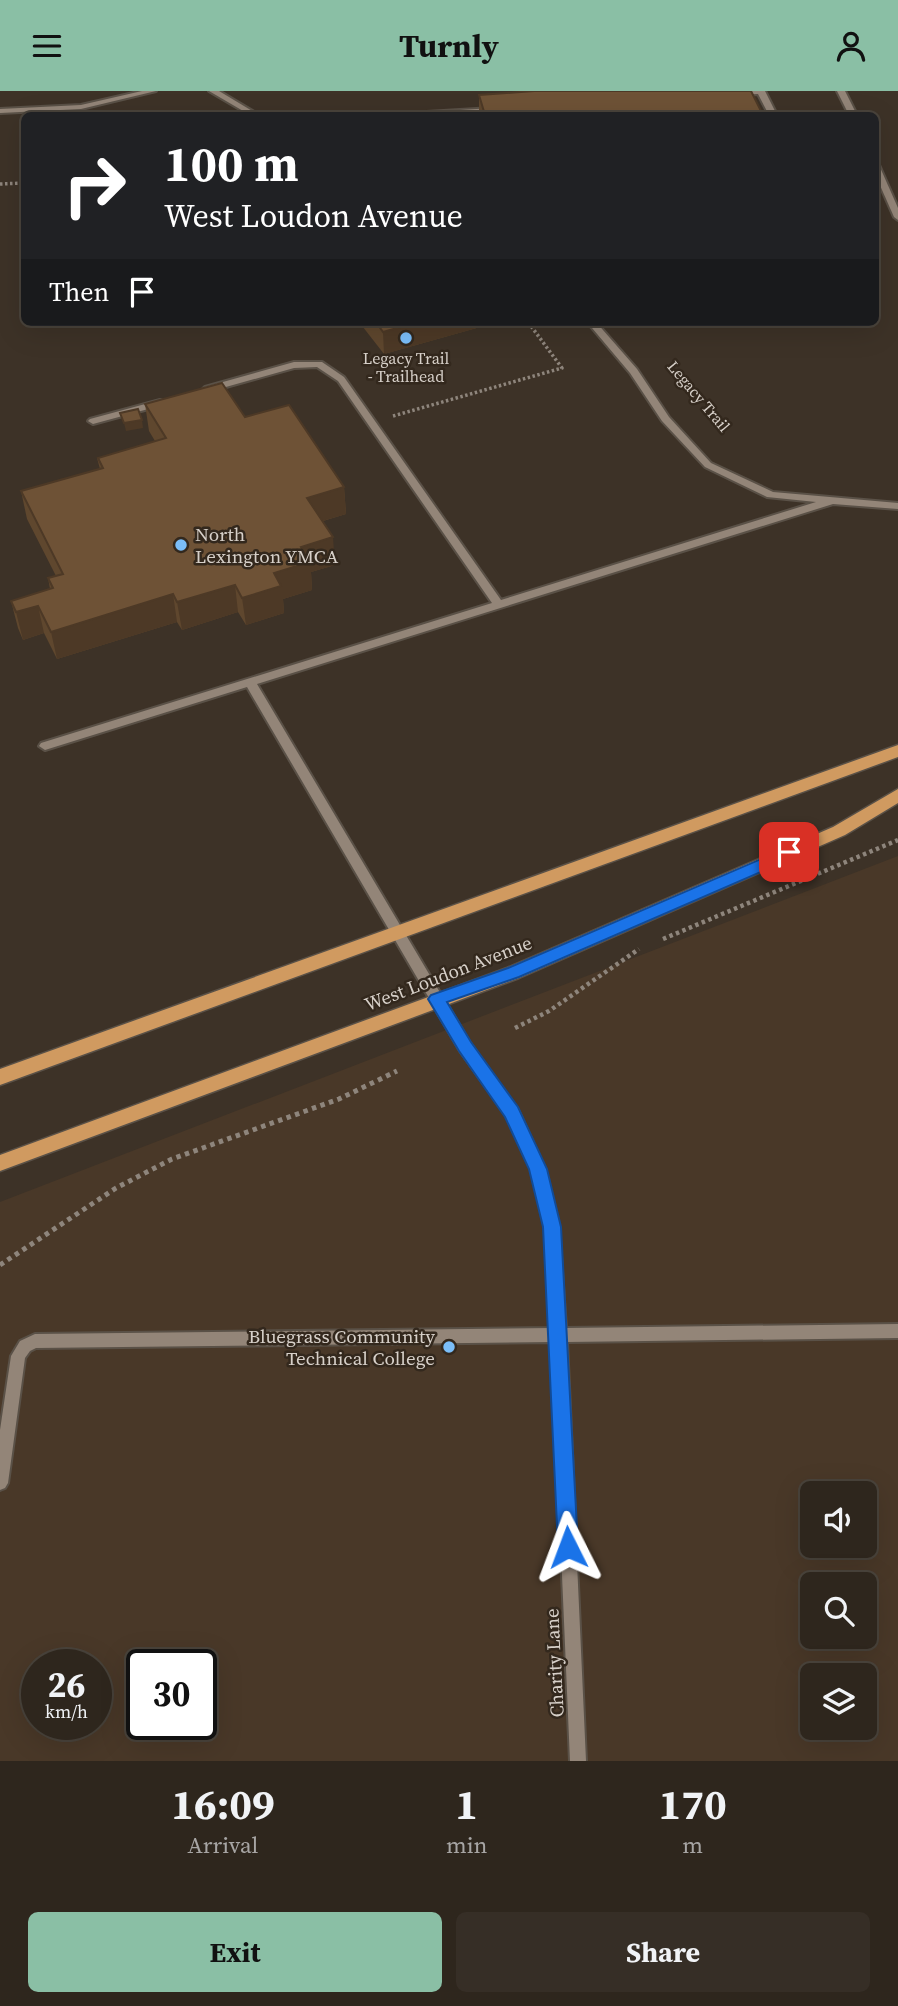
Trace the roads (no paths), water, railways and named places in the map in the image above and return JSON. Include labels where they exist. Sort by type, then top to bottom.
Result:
[{"type":"main road","points":[[0,1077],[898,751]]},
{"type":"main road","name":"West Loudon Avenue","points":[[0,1163],[513,973],[839,831],[898,795]]},
{"type":"street","points":[[0,111],[81,107],[152,91]]},
{"type":"street","points":[[213,91],[250,112]]},
{"type":"street","points":[[721,95],[761,91]]},
{"type":"street","points":[[841,91],[852,112]]},
{"type":"street","points":[[458,112],[506,109]]},
{"type":"street","points":[[879,174],[898,217]]},
{"type":"street","points":[[595,326],[634,372],[665,419],[708,465],[771,495],[898,506]]},
{"type":"street","points":[[200,391],[294,365],[318,364],[341,379],[499,605]]},
{"type":"street","points":[[93,421],[173,399]]},
{"type":"street","points":[[45,745],[834,500]]},
{"type":"street","name":"Charity Lane","points":[[250,682],[465,1047],[512,1112],[538,1169],[552,1227],[578,1761]]},
{"type":"street","points":[[0,1483],[18,1356],[25,1346],[35,1341],[559,1333],[898,1332]]},
{"type":"lane","points":[[761,91],[772,112]]},
{"type":"place","name":"Legacy Trail - Trailhead","points":[[406,338]]},
{"type":"place","name":"North Lexington YMCA","points":[[181,545]]},
{"type":"place","name":"Bluegrass Community Technical College","points":[[449,1347]]}]
